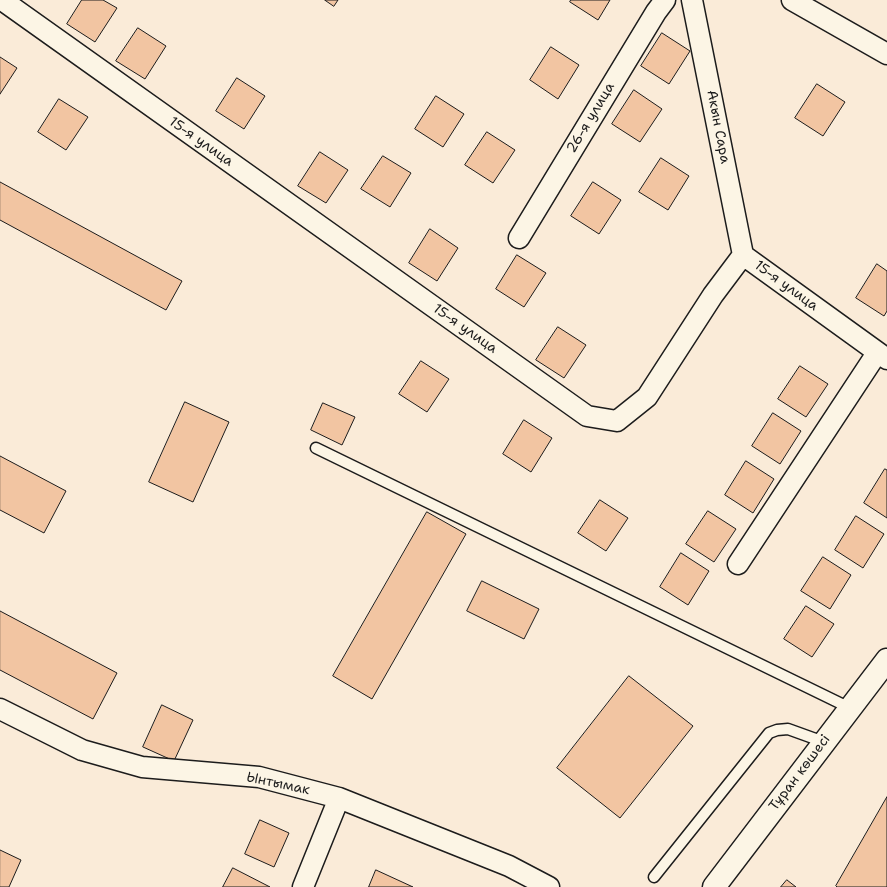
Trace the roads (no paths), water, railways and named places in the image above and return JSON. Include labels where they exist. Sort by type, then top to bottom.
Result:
[{"type":"street","name":"15-я улица","points":[[2,0],[587,416],[617,421],[647,397],[713,295],[743,255],[882,356]]},
{"type":"street","name":"26-я улица","points":[[519,238],[656,12],[665,0]]},
{"type":"street","name":"Акын Сара","points":[[692,0],[743,255]]},
{"type":"street","points":[[792,0],[887,54]]},
{"type":"street","points":[[738,564],[882,356]]},
{"type":"street","name":"Тұран көшесі","points":[[714,887],[887,660]]},
{"type":"street","name":"Ынтымак","points":[[0,709],[82,750],[142,767],[259,777],[339,798],[509,866],[548,887]]},
{"type":"street","points":[[303,887],[339,798]]},
{"type":"lane","points":[[316,448],[850,708]]},
{"type":"lane","points":[[654,877],[769,733],[777,730],[788,729],[824,742]]}]
